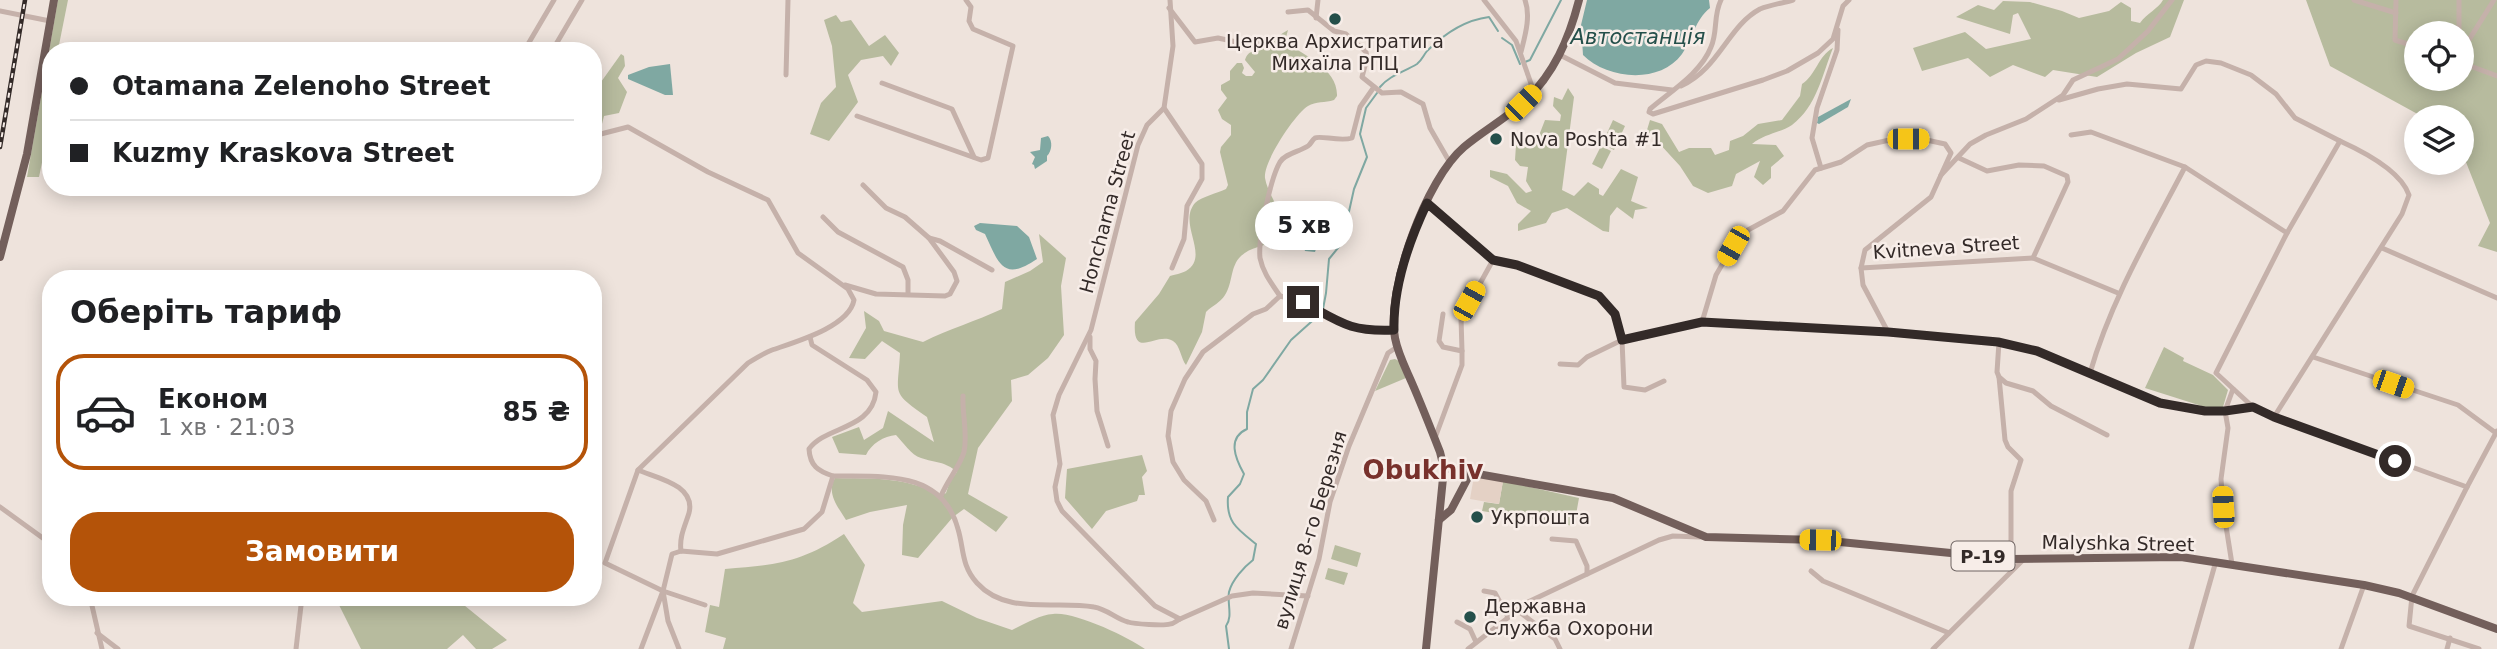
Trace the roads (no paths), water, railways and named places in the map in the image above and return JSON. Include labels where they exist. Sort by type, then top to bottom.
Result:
[{"type":"main road","points":[[47,42],[54,0]]},
{"type":"main road","points":[[1426,649],[1444,468],[1397,347],[1394,330],[1395,309],[1406,258],[1427,203],[1449,161],[1534,92],[1567,41],[1579,0]]},
{"type":"main road","points":[[0,257],[27,154],[42,68]]},
{"type":"main road","name":"Malyshka Street","points":[[1444,468],[1613,498],[1706,537],[1820,540],[2011,559],[2181,557],[2216,561],[2364,585],[2412,596],[2497,629]]},
{"type":"main road","points":[[1439,520],[1451,510],[1471,472]]},
{"type":"street","points":[[529,42],[554,0]]},
{"type":"street","points":[[557,42],[582,0]]},
{"type":"street","points":[[786,75],[788,0]]},
{"type":"street","points":[[857,116],[981,160],[988,158],[1013,46],[973,29],[969,21],[971,6],[966,0]]},
{"type":"street","points":[[1170,0],[1173,46],[1164,108],[1202,164],[1203,170],[1202,180],[1187,206],[1184,239],[1172,268]]},
{"type":"street","points":[[1316,18],[1318,0]]},
{"type":"street","points":[[1484,0],[1516,41],[1534,92]]},
{"type":"street","points":[[1521,52],[1527,29],[1525,0]]},
{"type":"street","points":[[1721,0],[1715,12],[1716,31],[1711,49],[1696,70],[1649,112],[1653,114],[1787,71],[1833,40],[1838,18],[1849,0]]},
{"type":"street","points":[[1560,55],[1615,83],[1671,90],[1696,79],[1742,25],[1760,9],[1793,0]]},
{"type":"street","points":[[1941,175],[1970,145],[2026,118],[2063,95],[2073,80],[2118,59],[2148,31],[2172,0]]},
{"type":"street","points":[[2354,0],[2396,13]]},
{"type":"street","points":[[2396,0],[2395,40],[2404,43]]},
{"type":"street","points":[[2459,0],[2459,21]]},
{"type":"street","points":[[2474,32],[2494,0]]},
{"type":"street","points":[[1170,8],[1195,42],[1218,38],[1241,43],[1259,43]]},
{"type":"street","points":[[1288,12],[1308,10],[1334,31],[1346,34],[1366,52],[1362,77],[1382,93],[1401,92],[1423,104],[1430,128],[1449,161]]},
{"type":"street","points":[[0,11],[50,22]]},
{"type":"street","points":[[1821,169],[1812,138],[1817,108],[1837,50],[1838,18]]},
{"type":"street","points":[[2050,103],[2127,84],[2181,89],[2196,65],[2206,61],[2221,63],[2251,75],[2276,94],[2295,118],[2358,149],[2406,185],[2409,195],[2402,214],[2274,417]]},
{"type":"street","points":[[2474,67],[2497,76]]},
{"type":"street","points":[[882,83],[952,108],[974,157]]},
{"type":"street","points":[[1374,87],[1360,107],[1352,138],[1337,141],[1316,138],[1305,148],[1280,162],[1268,194],[1260,257],[1265,275],[1280,296],[1303,302],[1346,326],[1394,330]]},
{"type":"street","name":"Honcharna Street","points":[[1108,446],[1097,411],[1096,361],[1089,343],[1091,330],[1138,145],[1147,125],[1164,108]]},
{"type":"street","points":[[602,134],[628,127],[708,172],[768,200],[798,253],[842,284],[854,300],[849,313],[810,337],[769,351],[748,363],[638,470],[605,563],[663,591],[705,605]]},
{"type":"street","points":[[2070,135],[2091,132],[2185,167],[2287,233]]},
{"type":"street","points":[[1702,322],[1716,275],[1733,246],[1748,230],[1783,211],[1815,170],[1840,162],[1867,145],[1894,139],[1922,139],[1945,144],[1951,153],[1931,197],[1865,250],[1861,268],[1863,285],[1888,332]]},
{"type":"street","points":[[2340,141],[2287,233],[2216,373],[2253,407],[2274,417],[2467,487]]},
{"type":"street","name":"Kvitneva Street","points":[[1959,158],[1977,169],[1987,171],[2020,165],[2044,166],[2067,176],[2068,182],[2033,258]]},
{"type":"street","points":[[2090,373],[2118,293],[2185,167]]},
{"type":"street","points":[[842,284],[866,293],[945,296],[950,294],[957,281],[954,272],[929,238],[905,217],[886,208],[863,185]]},
{"type":"street","points":[[1427,203],[1493,260],[1517,265],[1599,296],[1615,314],[1622,340],[1624,387],[1645,390],[1664,381]]},
{"type":"street","points":[[823,217],[838,232],[903,267],[908,280],[908,294]]},
{"type":"street","points":[[929,238],[940,241],[992,270]]},
{"type":"street","points":[[2382,248],[2497,298]]},
{"type":"street","name":"Kvitneva Street","points":[[1861,268],[2033,258],[2118,293]]},
{"type":"street","points":[[1434,438],[1462,365],[1461,318],[1493,260]]},
{"type":"street","points":[[1214,520],[1206,501],[1184,480],[1173,462],[1168,436],[1171,411],[1185,379],[1203,352],[1253,314],[1266,309],[1280,296]]},
{"type":"street","points":[[1443,314],[1439,341],[1443,347],[1462,351]]},
{"type":"street","points":[[1560,364],[1577,365],[1587,357],[1622,340],[1702,322],[1888,332],[1998,342],[2037,351],[2160,403],[2205,411],[2253,407]]},
{"type":"street","name":"Honcharna Street","points":[[1091,330],[1059,395],[1053,415],[1060,464],[1055,487],[1057,501],[1062,511],[1155,606],[1180,619]]},
{"type":"street","points":[[810,337],[812,345],[867,380],[876,392],[875,399],[853,425],[815,440],[809,449],[811,463],[815,468],[832,476],[890,477],[916,482],[941,496],[957,524],[962,559],[977,583],[990,593],[1024,605],[1094,607],[1113,613],[1127,622],[1170,625],[1229,597],[1254,593],[1308,596]]},
{"type":"street","points":[[1998,342],[1997,372],[2005,440],[2021,460],[2011,491],[2011,559]]},
{"type":"street","name":"вулиця 8-го Березня","points":[[1291,649],[1319,559],[1331,502],[1349,446],[1388,353],[1397,347]]},
{"type":"street","points":[[2313,357],[2458,405],[2497,432],[2412,596],[2409,626],[2479,649]]},
{"type":"street","points":[[1999,377],[2006,383],[2033,390],[2051,406],[2106,435]]},
{"type":"street","points":[[2232,564],[2221,479],[2228,428],[2225,411],[2233,388]]},
{"type":"street","points":[[941,496],[947,480],[963,455],[963,396]]},
{"type":"street","points":[[638,470],[681,488],[689,498],[690,509],[682,533],[681,551]]},
{"type":"street","points":[[641,649],[663,591],[672,554],[681,551],[717,554],[804,529],[822,512],[832,476]]},
{"type":"street","points":[[0,507],[42,537]]},
{"type":"street","points":[[1468,649],[1528,601],[1673,536],[1706,537]]},
{"type":"street","points":[[1552,539],[1576,541],[1587,566],[1587,574]]},
{"type":"street","points":[[1933,649],[2024,559]]},
{"type":"street","name":"Malyshka Street","points":[[2191,649],[2216,561]]},
{"type":"street","points":[[1811,571],[1823,581],[1949,633]]},
{"type":"street","points":[[2341,649],[2364,585]]},
{"type":"street","points":[[663,591],[668,621],[679,649]]},
{"type":"street","points":[[1483,591],[1495,593],[1508,617]]},
{"type":"street","points":[[92,606],[102,649]]},
{"type":"street","points":[[296,649],[301,606]]},
{"type":"street","points":[[1517,610],[1555,639],[1560,649]]},
{"type":"street","points":[[1457,622],[1470,629],[1476,642]]},
{"type":"street","points":[[97,633],[118,649]]},
{"type":"street","points":[[2446,649],[2450,639]]},
{"type":"water","name":"Автостанція","points":[[1587,0],[1709,0],[1710,8],[1701,18],[1682,54],[1672,64],[1660,71],[1633,75],[1605,69],[1583,55],[1581,25]]},
{"type":"water","points":[[670,64],[673,95],[665,95],[628,79],[628,75],[649,67]]},
{"type":"water","points":[[1851,99],[1848,107],[1817,123],[1818,117]]},
{"type":"water","points":[[1048,136],[1051,146],[1047,161],[1035,169],[1032,164],[1035,157],[1030,152],[1040,150],[1041,138]]},
{"type":"water","points":[[980,223],[1017,226],[1029,237],[1037,259],[1016,269],[1004,266],[994,254],[985,234],[976,230],[974,226]]},
{"type":"water","points":[[1301,235],[1306,240],[1309,237],[1318,243],[1315,252],[1305,251],[1303,245],[1297,243]]},
{"type":"waterway","points":[[1525,62],[1530,60],[1561,0]]},
{"type":"waterway","points":[[1380,87],[1417,64],[1434,45],[1463,25],[1489,17],[1498,31]]},
{"type":"waterway","points":[[1502,38],[1512,45],[1520,64]]},
{"type":"waterway","points":[[1323,309],[1329,259],[1342,243],[1354,189],[1367,157],[1360,134],[1366,108],[1377,93]]},
{"type":"waterway","points":[[1229,649],[1226,626],[1229,618],[1229,592],[1239,574],[1253,560],[1256,544],[1238,529],[1229,513],[1228,497],[1240,484],[1244,474],[1236,455],[1235,443],[1247,429],[1247,412],[1253,389],[1263,380],[1291,340],[1320,314]]},
{"type":"railway","points":[[0,147],[25,0]]},
{"type":"place","name":"Церква Архистратига Михаїла РПЦ","points":[[1335,19]]},
{"type":"place","name":"Nova Poshta #1","points":[[1496,139]]},
{"type":"place","name":"Укрпошта","points":[[1477,517]]},
{"type":"place","name":"Державна Служба Охорони","points":[[1470,617]]},
{"type":"district","name":"Obukhiv","points":[[1423,470]]}]
